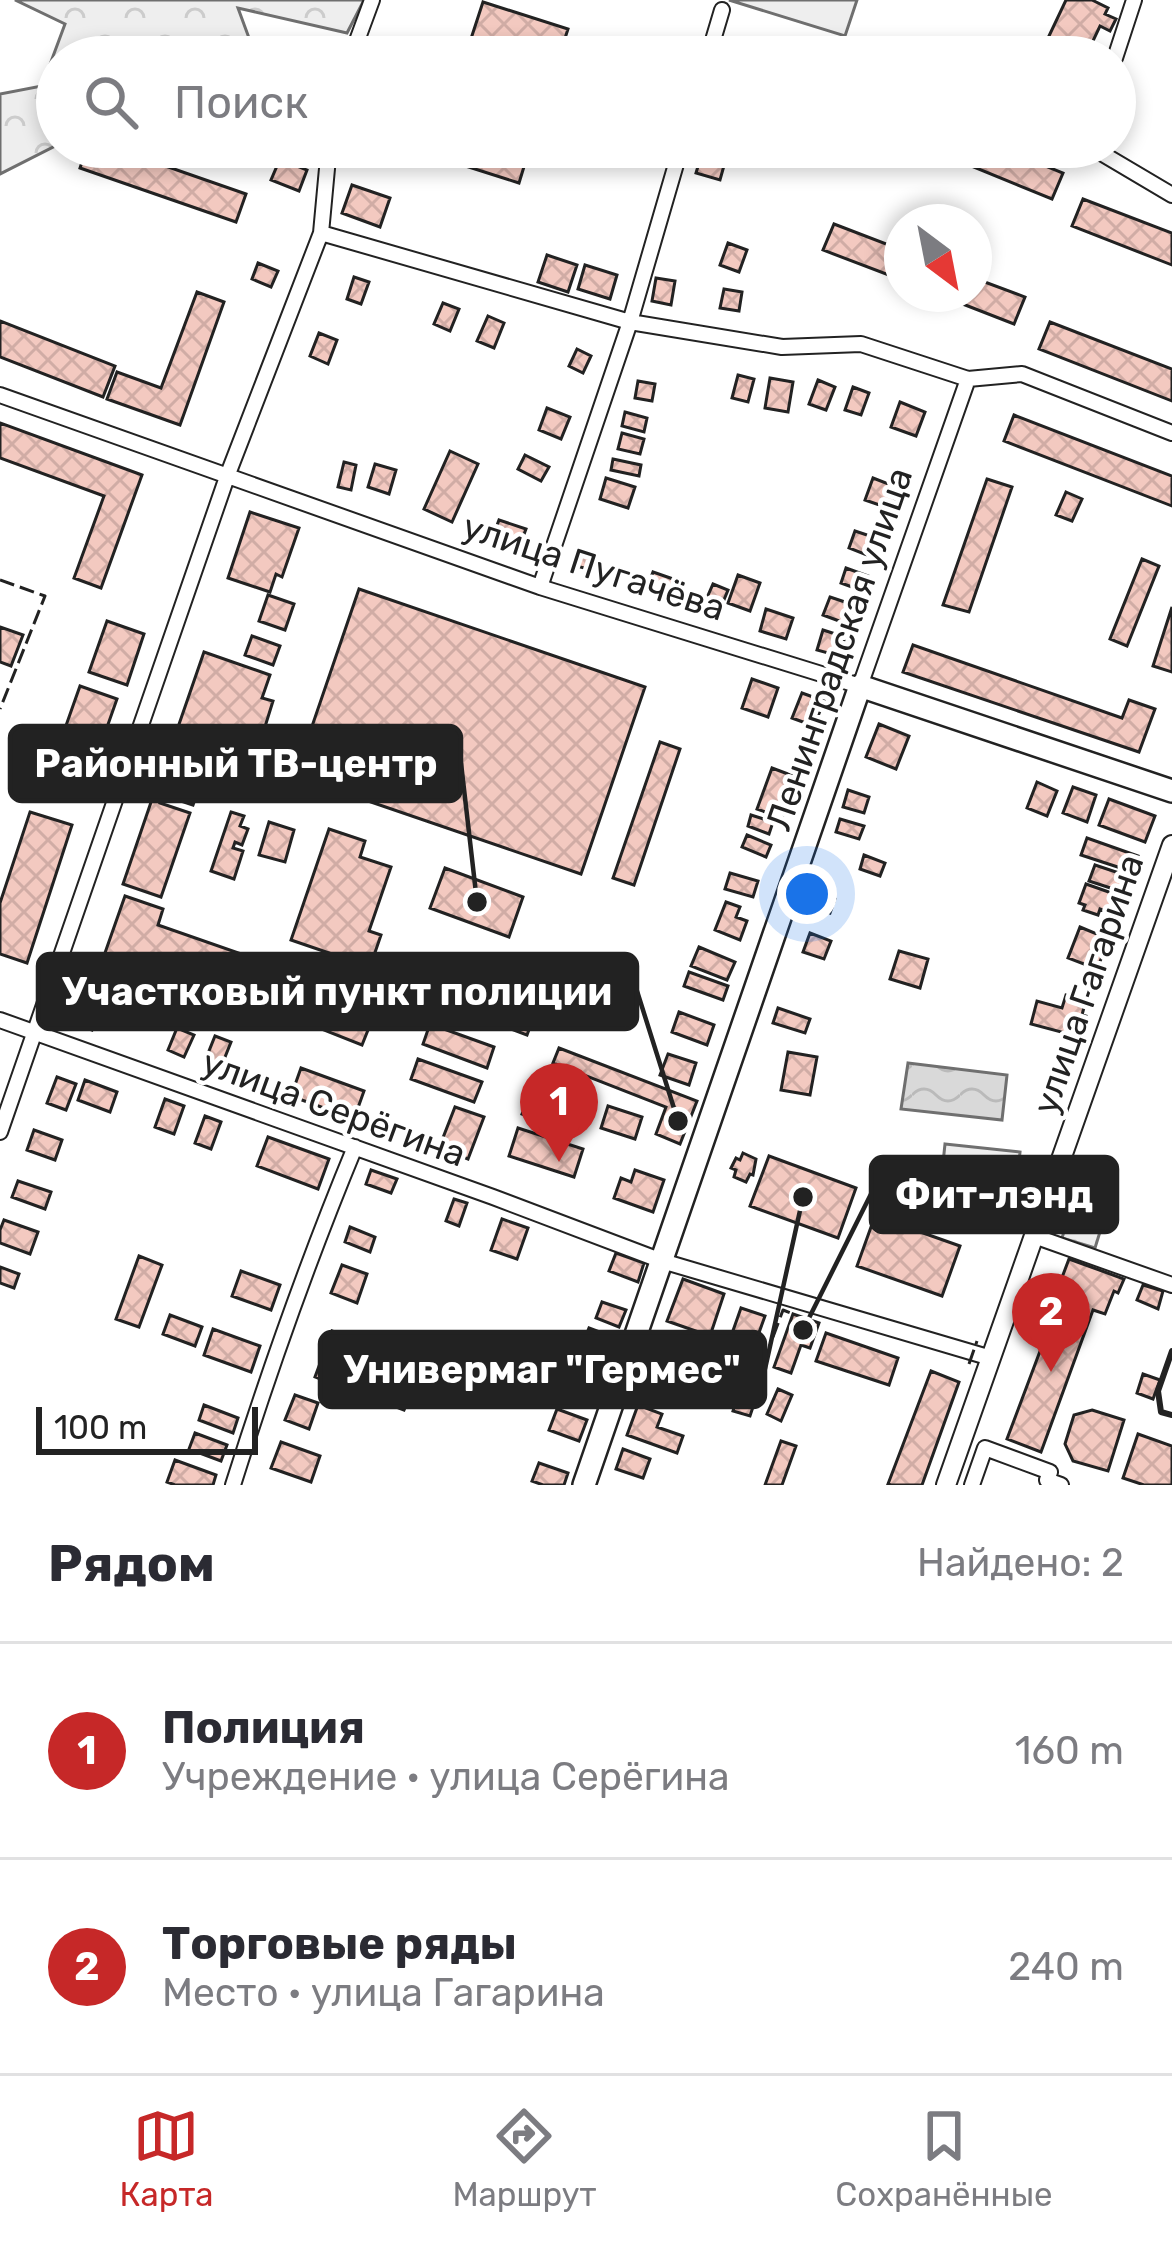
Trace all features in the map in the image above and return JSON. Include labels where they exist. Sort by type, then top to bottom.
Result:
[{"type":"main road","name":"улица Пугачёва","points":[[860,686],[1172,790]]},
{"type":"main road","name":"Ленинградская улица","points":[[584,1485],[860,686]]},
{"type":"street","points":[[359,36],[372,0]]},
{"type":"street","points":[[1122,36],[1134,0]]},
{"type":"street","points":[[714,36],[722,10]]},
{"type":"street","points":[[0,1132],[228,474],[321,232],[327,168]]},
{"type":"street","points":[[540,587],[630,322],[675,168]]},
{"type":"street","points":[[1127,168],[1172,194]]},
{"type":"street","points":[[321,232],[630,322],[782,347],[861,344],[968,379],[1022,374],[1172,433]]},
{"type":"street","name":"Ленинградская улица","points":[[860,686],[968,379]]},
{"type":"street","name":"улица Пугачёва","points":[[0,395],[540,587],[860,686]]},
{"type":"street","name":"улица Гагарина","points":[[946,1485],[1172,845]]},
{"type":"street","name":"улица Серёгина","points":[[0,1020],[662,1261],[991,1358]]},
{"type":"street","points":[[233,1485],[271,1366],[355,1147]]},
{"type":"street","points":[[1034,1236],[1172,1285]]},
{"type":"street","points":[[972,1485],[985,1448],[1050,1472],[1047,1480],[1061,1485]]},
{"type":"green space","points":[[15,0],[364,0],[347,33],[238,8],[248,36],[61,36],[65,24]]},
{"type":"green space","points":[[729,0],[857,0],[845,36]]},
{"type":"green space","points":[[36,87],[36,156],[0,174],[0,94]]},
{"type":"green space","points":[[945,1144],[1020,1152],[1018,1171],[943,1163]]},
{"type":"green space","points":[[1076,1193],[1109,1203],[1095,1248],[1062,1238]]},
{"type":"water","points":[[908,1063],[1007,1075],[1002,1120],[901,1109]]},
{"type":"building","points":[[1066,0],[1092,0],[1108,8],[1105,14],[1116,19],[1110,31],[1100,26],[1095,36],[1049,36]]},
{"type":"building","points":[[483,2],[568,29],[566,36],[472,36]]},
{"type":"building","points":[[80,168],[171,168],[246,194],[236,222]]},
{"type":"building","points":[[276,168],[307,170],[299,191],[271,180]]},
{"type":"building","points":[[472,168],[524,168],[519,183]]},
{"type":"building","points":[[697,168],[723,168],[720,180],[696,173]]},
{"type":"building","points":[[976,168],[1050,168],[1063,173],[1052,199]]},
{"type":"building","points":[[352,185],[390,198],[380,227],[342,213]]},
{"type":"building","points":[[1083,199],[1172,233],[1172,265],[1072,226]]},
{"type":"building","points":[[834,224],[884,243],[884,273],[823,250]]},
{"type":"building","points":[[728,243],[747,250],[739,272],[720,265]]},
{"type":"building","points":[[547,255],[577,265],[568,292],[538,282]]},
{"type":"building","points":[[258,263],[278,271],[271,287],[252,279]]},
{"type":"building","points":[[585,265],[617,275],[610,299],[578,289]]},
{"type":"building","points":[[354,277],[369,282],[361,304],[347,299]]},
{"type":"building","points":[[656,278],[675,281],[671,305],[652,301]]},
{"type":"building","points":[[992,285],[1025,297],[1014,324],[983,312],[992,312]]},
{"type":"building","points":[[724,289],[742,292],[739,311],[720,308]]},
{"type":"building","points":[[197,292],[224,302],[180,425],[107,399],[117,372],[161,388]]},
{"type":"building","points":[[443,303],[459,309],[450,331],[434,324]]},
{"type":"building","points":[[488,316],[504,323],[494,348],[477,341]]},
{"type":"building","points":[[0,321],[115,366],[103,397],[0,357]]},
{"type":"building","points":[[1050,322],[1172,369],[1172,401],[1039,349]]},
{"type":"building","points":[[319,333],[337,340],[328,364],[310,356]]},
{"type":"building","points":[[577,349],[591,356],[583,373],[569,366]]},
{"type":"building","points":[[738,375],[754,379],[748,402],[732,398]]},
{"type":"building","points":[[770,378],[793,382],[788,412],[765,408]]},
{"type":"building","points":[[818,380],[835,387],[826,410],[809,404]]},
{"type":"building","points":[[638,381],[655,384],[652,401],[635,398]]},
{"type":"building","points":[[853,387],[869,393],[861,415],[845,410]]},
{"type":"building","points":[[900,402],[925,412],[916,436],[891,427]]},
{"type":"building","points":[[547,408],[570,417],[561,439],[539,430]]},
{"type":"building","points":[[625,412],[647,418],[644,432],[622,426]]},
{"type":"building","points":[[1014,415],[1172,476],[1172,506],[1004,441]]},
{"type":"building","points":[[0,423],[142,475],[101,588],[74,578],[104,496],[0,458]]},
{"type":"building","points":[[622,433],[644,439],[640,454],[618,449]]},
{"type":"building","points":[[450,451],[478,464],[452,522],[424,509]]},
{"type":"building","points":[[525,455],[549,467],[541,481],[518,469]]},
{"type":"building","points":[[613,459],[641,465],[639,476],[611,470]]},
{"type":"building","points":[[344,462],[356,465],[351,490],[338,487]]},
{"type":"building","points":[[375,464],[396,470],[389,494],[368,487]]},
{"type":"building","points":[[606,478],[635,487],[628,508],[600,499]]},
{"type":"building","points":[[873,478],[899,488],[891,509],[865,500]]},
{"type":"building","points":[[987,479],[1012,487],[969,612],[943,605]]},
{"type":"building","points":[[1066,492],[1082,499],[1072,521],[1056,515]]},
{"type":"building","points":[[250,512],[299,528],[282,577],[276,574],[270,592],[228,578]]},
{"type":"building","points":[[499,520],[526,529],[520,545],[493,536]]},
{"type":"building","points":[[855,531],[879,539],[872,557],[849,548]]},
{"type":"building","points":[[577,547],[597,553],[592,570],[572,565]]},
{"type":"building","points":[[1142,559],[1159,566],[1127,646],[1110,639]]},
{"type":"building","points":[[846,568],[868,576],[863,591],[841,583]]},
{"type":"building","points":[[653,572],[676,580],[669,600],[646,591]]},
{"type":"building","points":[[738,575],[760,583],[750,611],[728,603]]},
{"type":"building","points":[[713,584],[728,590],[721,607],[706,600]]},
{"type":"building","points":[[359,589],[645,687],[581,874],[295,776]]},
{"type":"building","points":[[268,595],[294,604],[285,630],[259,621]]},
{"type":"building","points":[[830,597],[857,606],[850,625],[823,615]]},
{"type":"building","points":[[1172,607],[1172,672],[1153,666]]},
{"type":"building","points":[[766,609],[793,618],[786,639],[760,631]]},
{"type":"building","points":[[107,621],[144,634],[127,685],[89,672]]},
{"type":"building","points":[[0,627],[23,635],[11,666],[0,662]]},
{"type":"building","points":[[823,630],[845,637],[839,656],[817,650]]},
{"type":"building","points":[[252,636],[280,646],[273,665],[245,655]]},
{"type":"building","points":[[913,645],[1122,718],[1129,700],[1155,709],[1139,752],[903,672]]},
{"type":"building","points":[[204,652],[270,675],[262,698],[273,701],[264,730],[252,727],[234,779],[168,756]]},
{"type":"building","points":[[752,679],[778,688],[768,717],[742,708]]},
{"type":"building","points":[[80,686],[117,699],[100,747],[63,734]]},
{"type":"building","points":[[802,693],[824,701],[814,726],[792,718]]},
{"type":"building","points":[[879,724],[909,736],[896,769],[866,757]]},
{"type":"building","points":[[660,742],[680,749],[634,885],[613,878]]},
{"type":"building","points":[[772,768],[796,777],[782,818],[757,809]]},
{"type":"building","points":[[189,769],[204,774],[193,805],[163,795],[160,803],[190,813],[161,897],[123,884],[160,776],[183,784]]},
{"type":"building","points":[[1037,782],[1057,791],[1047,816],[1027,808]]},
{"type":"building","points":[[1073,787],[1096,795],[1087,822],[1063,813]]},
{"type":"building","points":[[848,790],[869,797],[864,813],[843,807]]},
{"type":"building","points":[[1109,799],[1155,816],[1145,842],[1099,825]]},
{"type":"building","points":[[30,812],[72,825],[27,963],[0,954],[0,903]]},
{"type":"building","points":[[231,812],[244,816],[240,826],[248,829],[242,845],[235,842],[233,848],[243,851],[234,879],[211,871]]},
{"type":"building","points":[[751,815],[773,822],[769,834],[748,826]]},
{"type":"building","points":[[840,819],[864,826],[859,839],[836,832]]},
{"type":"building","points":[[269,822],[294,830],[285,862],[259,855]]},
{"type":"building","points":[[329,829],[365,841],[360,857],[391,867],[369,931],[381,935],[370,967],[291,940]]},
{"type":"building","points":[[747,835],[771,845],[766,857],[742,847]]},
{"type":"building","points":[[1087,838],[1138,856],[1133,872],[1081,855]]},
{"type":"building","points":[[864,855],[885,863],[880,876],[860,869]]},
{"type":"building","points":[[1095,865],[1131,877],[1126,893],[1089,881]]},
{"type":"building","points":[[445,868],[523,897],[509,937],[430,908]]},
{"type":"building","points":[[730,873],[758,881],[753,897],[725,889]]},
{"type":"building","points":[[1086,884],[1123,897],[1116,915],[1083,910],[1085,905],[1079,903]]},
{"type":"building","points":[[810,891],[835,899],[830,913],[806,905]]},
{"type":"building","points":[[125,896],[163,909],[158,925],[270,964],[256,1004],[191,981],[186,996],[100,967]]},
{"type":"building","points":[[726,902],[740,907],[736,917],[747,921],[740,940],[715,930]]},
{"type":"building","points":[[1080,927],[1109,939],[1097,969],[1068,958]]},
{"type":"building","points":[[810,933],[831,941],[824,959],[803,952]]},
{"type":"building","points":[[699,947],[735,962],[727,980],[691,966]]},
{"type":"building","points":[[899,951],[928,959],[920,988],[890,979]]},
{"type":"building","points":[[689,972],[728,986],[723,1000],[684,986]]},
{"type":"building","points":[[467,973],[540,1000],[527,1035],[454,1008]]},
{"type":"building","points":[[84,983],[106,991],[92,1030],[70,1022]]},
{"type":"building","points":[[302,987],[374,1015],[362,1045],[291,1017]]},
{"type":"building","points":[[1066,995],[1086,1000],[1084,1024],[1079,1023],[1076,1036],[1031,1024],[1037,1001],[1062,1008]]},
{"type":"building","points":[[778,1008],[810,1019],[805,1033],[773,1023]]},
{"type":"building","points":[[679,1012],[714,1025],[707,1045],[672,1032]]},
{"type":"building","points":[[430,1024],[494,1047],[487,1068],[423,1044]]},
{"type":"building","points":[[177,1028],[194,1035],[184,1057],[168,1050]]},
{"type":"building","points":[[215,1036],[231,1042],[221,1067],[205,1061]]},
{"type":"building","points":[[559,1048],[697,1101],[680,1144],[656,1134],[666,1107],[553,1063]]},
{"type":"building","points":[[788,1052],[817,1057],[810,1095],[781,1090]]},
{"type":"building","points":[[668,1054],[696,1063],[689,1085],[660,1075]]},
{"type":"building","points":[[418,1059],[482,1082],[474,1102],[411,1079]]},
{"type":"building","points":[[301,1068],[364,1091],[354,1119],[291,1096]]},
{"type":"building","points":[[57,1077],[76,1084],[66,1110],[47,1103]]},
{"type":"building","points":[[85,1080],[117,1092],[110,1112],[78,1100]]},
{"type":"building","points":[[532,1088],[563,1099],[554,1125],[522,1114]]},
{"type":"building","points":[[165,1099],[184,1106],[174,1134],[155,1127]]},
{"type":"building","points":[[608,1106],[642,1117],[635,1139],[601,1128]]},
{"type":"building","points":[[455,1107],[484,1117],[468,1159],[439,1148]]},
{"type":"building","points":[[205,1116],[221,1122],[211,1149],[195,1143]]},
{"type":"building","points":[[518,1128],[583,1149],[574,1177],[509,1156]]},
{"type":"building","points":[[34,1130],[62,1140],[55,1160],[27,1150]]},
{"type":"building","points":[[268,1137],[329,1159],[318,1189],[257,1166]]},
{"type":"building","points":[[743,1153],[756,1159],[753,1175],[746,1182],[734,1177],[736,1170],[731,1168]]},
{"type":"building","points":[[769,1156],[856,1188],[838,1238],[750,1206]]},
{"type":"building","points":[[371,1170],[397,1179],[391,1193],[366,1184]]},
{"type":"building","points":[[635,1170],[664,1180],[653,1212],[614,1198],[621,1178],[631,1182]]},
{"type":"building","points":[[18,1181],[51,1192],[45,1209],[12,1197]]},
{"type":"building","points":[[454,1199],[467,1203],[459,1226],[446,1221]]},
{"type":"building","points":[[875,1216],[960,1246],[942,1296],[857,1266]]},
{"type":"building","points":[[502,1219],[528,1228],[517,1259],[491,1250]]},
{"type":"building","points":[[4,1220],[38,1232],[30,1254],[0,1243]]},
{"type":"building","points":[[350,1227],[375,1237],[370,1252],[345,1242]]},
{"type":"building","points":[[616,1253],[644,1263],[638,1282],[609,1271]]},
{"type":"building","points":[[139,1256],[162,1265],[139,1327],[116,1319]]},
{"type":"building","points":[[1069,1259],[1124,1279],[1105,1314],[1093,1310],[1041,1452],[1007,1439],[1060,1298],[1055,1296]]},
{"type":"building","points":[[342,1265],[367,1274],[357,1303],[331,1293]]},
{"type":"building","points":[[0,1267],[19,1274],[14,1288],[0,1283]]},
{"type":"building","points":[[241,1271],[280,1285],[271,1310],[232,1296]]},
{"type":"building","points":[[683,1279],[724,1294],[710,1336],[667,1321]]},
{"type":"building","points":[[1143,1285],[1163,1291],[1158,1309],[1137,1300]]},
{"type":"building","points":[[602,1302],[626,1310],[619,1327],[596,1318]]},
{"type":"building","points":[[741,1308],[765,1316],[744,1374],[711,1362],[720,1338],[729,1342]]},
{"type":"building","points":[[793,1314],[819,1323],[810,1348],[801,1345],[791,1373],[774,1367]]},
{"type":"building","points":[[170,1315],[202,1327],[195,1346],[163,1334]]},
{"type":"building","points":[[589,1328],[616,1338],[610,1353],[583,1343]]},
{"type":"building","points":[[213,1329],[260,1346],[251,1372],[204,1355]]},
{"type":"building","points":[[332,1331],[358,1341],[341,1387],[315,1377]]},
{"type":"building","points":[[826,1333],[898,1358],[889,1385],[816,1361]]},
{"type":"building","points":[[931,1371],[959,1382],[922,1485],[888,1484]]},
{"type":"building","points":[[1143,1374],[1160,1380],[1153,1399],[1137,1393]]},
{"type":"building","points":[[381,1385],[410,1396],[404,1410],[375,1399]]},
{"type":"building","points":[[741,1386],[758,1392],[750,1416],[733,1411]]},
{"type":"building","points":[[778,1389],[792,1395],[781,1421],[767,1414]]},
{"type":"building","points":[[295,1395],[318,1403],[309,1429],[285,1420]]},
{"type":"building","points":[[204,1405],[238,1418],[233,1433],[199,1420]]},
{"type":"building","points":[[638,1405],[662,1414],[657,1427],[683,1436],[677,1453],[627,1435]]},
{"type":"building","points":[[557,1409],[587,1420],[579,1441],[549,1430]]},
{"type":"building","points":[[1092,1410],[1124,1420],[1108,1471],[1073,1461],[1065,1444],[1074,1415]]},
{"type":"building","points":[[195,1433],[227,1445],[221,1461],[189,1449]]},
{"type":"building","points":[[1138,1434],[1172,1446],[1172,1485],[1144,1485],[1123,1478]]},
{"type":"building","points":[[781,1441],[796,1446],[782,1485],[765,1485]]},
{"type":"building","points":[[281,1442],[320,1456],[311,1482],[271,1468]]},
{"type":"building","points":[[623,1449],[650,1459],[643,1478],[616,1469]]},
{"type":"building","points":[[175,1460],[216,1475],[213,1485],[167,1482]]},
{"type":"building","points":[[539,1463],[568,1473],[564,1485],[532,1481]]},
{"type":"fence","points":[[0,580],[45,596],[0,709]]},
{"type":"fence","points":[[1086,1000],[1097,969]]},
{"type":"fence","points":[[773,1337],[783,1310],[793,1314]]},
{"type":"fence","points":[[969,1364],[977,1341]]},
{"type":"wall","points":[[1172,1351],[1158,1391],[1161,1412],[1172,1415]]},
{"type":"place","name":"Районный ТВ-центр","points":[[477,902]]},
{"type":"place","name":"Участковый пункт полиции","points":[[678,1121]]},
{"type":"place","name":"Полиция","points":[[559,1162]]},
{"type":"place","name":"Универмаг \"Гермес\"","points":[[803,1197]]},
{"type":"place","name":"Фит-лэнд","points":[[803,1330]]},
{"type":"place","name":"Торговые ряды","points":[[1051,1372]]}]
